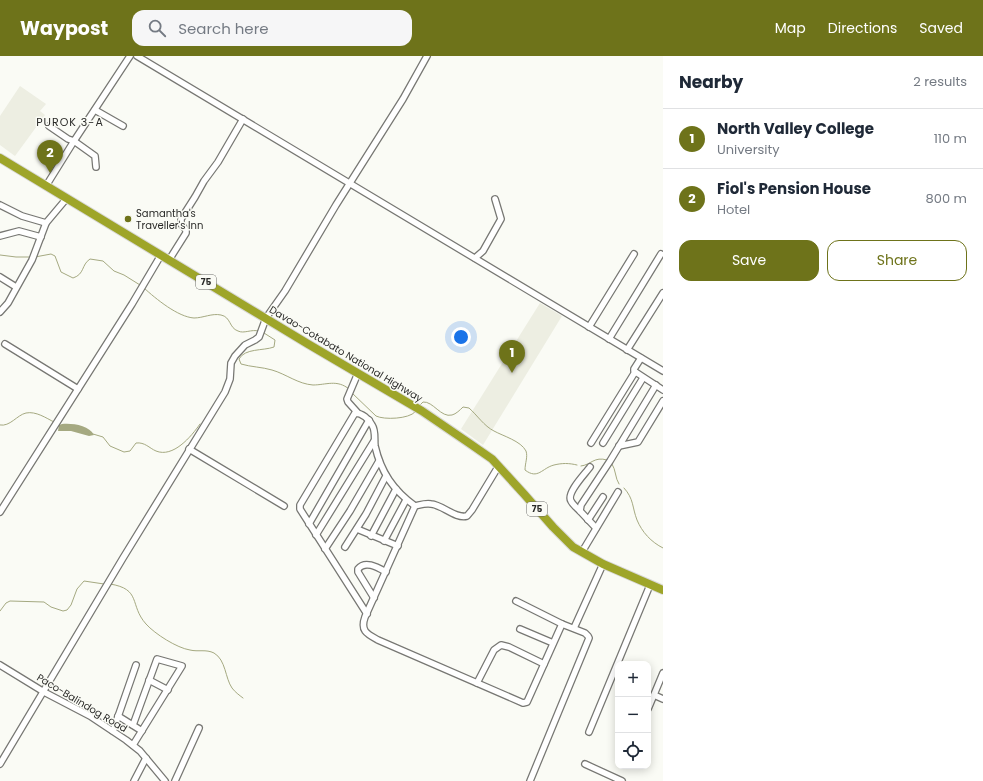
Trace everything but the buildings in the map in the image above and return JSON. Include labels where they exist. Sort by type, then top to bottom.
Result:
[{"type":"highway","name":"Davao-Cotabato National Highway","points":[[0,158],[413,406],[477,448],[492,460],[568,542],[603,564],[663,590]]},
{"type":"street","points":[[46,186],[130,56]]},
{"type":"street","points":[[137,56],[663,371]]},
{"type":"street","points":[[0,764],[119,564],[225,392],[230,379],[230,366],[232,359],[245,345],[258,339],[266,318],[285,291],[403,99],[427,56]]},
{"type":"street","points":[[95,110],[122,126]]},
{"type":"street","points":[[169,260],[186,233],[186,230],[181,224],[181,219],[204,181],[218,162],[243,119]]},
{"type":"street","points":[[49,126],[95,156],[96,168]]},
{"type":"street","points":[[0,312],[2,305],[16,287],[34,256],[46,223],[68,198]]},
{"type":"street","points":[[475,258],[483,251],[501,219],[495,199]]},
{"type":"street","points":[[0,205],[22,216],[46,223]]},
{"type":"street","points":[[0,236],[19,231],[41,236]]},
{"type":"street","points":[[590,327],[634,254]]},
{"type":"street","points":[[609,339],[661,254]]},
{"type":"street","points":[[0,512],[132,304],[161,255]]},
{"type":"street","points":[[0,277],[16,287]]},
{"type":"street","points":[[627,350],[663,293]]},
{"type":"street","points":[[5,344],[78,389]]},
{"type":"street","points":[[591,443],[635,372],[634,370],[641,358]]},
{"type":"street","points":[[635,372],[663,390]]},
{"type":"street","points":[[358,373],[347,399],[348,402],[357,412],[369,420],[374,429],[374,441],[379,461],[386,476],[406,500],[415,506],[432,504],[460,516],[467,516],[498,467]]},
{"type":"street","points":[[603,443],[643,378]]},
{"type":"street","points":[[580,511],[581,505],[656,385]]},
{"type":"street","points":[[619,446],[638,442],[663,401]]},
{"type":"street","points":[[357,412],[353,415],[300,505],[300,512],[367,614]]},
{"type":"street","points":[[309,524],[369,420]]},
{"type":"street","points":[[316,535],[374,441]]},
{"type":"street","points":[[190,449],[284,506]]},
{"type":"street","points":[[325,549],[350,511],[379,461]]},
{"type":"street","points":[[590,467],[571,491],[570,497],[571,501],[596,528]]},
{"type":"street","points":[[345,547],[357,529],[386,476]]},
{"type":"street","points":[[371,536],[396,489]]},
{"type":"street","points":[[582,552],[618,492]]},
{"type":"street","points":[[588,520],[603,498]]},
{"type":"street","points":[[384,541],[406,500]]},
{"type":"street","points":[[415,506],[367,614],[363,627],[372,637],[526,703],[562,624]]},
{"type":"street","points":[[357,529],[398,546]]},
{"type":"street","points":[[574,628],[603,564]]},
{"type":"street","points":[[374,598],[358,572],[358,569],[363,566],[370,565],[386,572]]},
{"type":"street","points":[[589,732],[650,585]]},
{"type":"street","points":[[516,601],[562,624],[574,628],[590,638],[531,780]]},
{"type":"street","points":[[520,629],[553,643]]},
{"type":"street","points":[[477,683],[494,650],[501,645],[509,647],[544,664]]},
{"type":"street","points":[[133,725],[157,659],[182,666],[133,745]]},
{"type":"street","name":"Paco-Balindog Road","points":[[0,665],[44,692],[90,716],[133,745],[165,781]]},
{"type":"street","points":[[113,731],[136,665]]},
{"type":"street","points":[[651,702],[663,673]]},
{"type":"street","points":[[149,680],[168,690]]},
{"type":"street","points":[[654,695],[663,699]]},
{"type":"street","points":[[118,716],[142,731]]},
{"type":"street","points":[[175,781],[199,728]]},
{"type":"street","points":[[134,781],[146,758]]},
{"type":"street","points":[[585,764],[622,781]]},
{"type":"shaded area","points":[[20,86],[46,104],[40,111],[45,115],[15,156],[0,145],[0,116]]},
{"type":"shaded area","points":[[540,303],[562,316],[483,445],[461,429]]},
{"type":"shaded area","points":[[75,424],[84,427],[94,435],[89,436],[71,431],[58,431],[59,425]]},
{"type":"waterway","points":[[35,257],[51,254],[55,256],[61,272],[73,278],[81,272],[87,261],[90,259],[103,261],[114,271],[124,275],[140,285]]},
{"type":"waterway","points":[[0,255],[32,257]]},
{"type":"waterway","points":[[144,288],[174,311],[188,317],[194,318],[221,315],[227,318],[235,330],[243,332],[259,331]]},
{"type":"waterway","points":[[264,333],[275,340],[274,347],[245,353],[239,359],[241,364],[272,370],[308,384],[336,383],[349,389]]},
{"type":"waterway","points":[[352,393],[376,416],[390,418],[402,417],[408,416],[415,412]]},
{"type":"waterway","points":[[419,406],[423,402],[427,402],[444,414],[448,415],[455,414],[463,407],[469,408],[490,429],[524,447],[527,456],[525,470],[529,473],[537,474],[550,466],[557,464],[577,465]]},
{"type":"waterway","points":[[0,425],[10,423],[26,413],[41,415],[54,422]]},
{"type":"waterway","points":[[93,434],[103,437],[110,446],[124,452],[130,451],[136,443],[144,444],[156,451],[169,452],[187,440],[200,424]]},
{"type":"waterway","points":[[581,466],[599,459],[607,460]]},
{"type":"waterway","points":[[612,464],[619,484]]},
{"type":"waterway","points":[[624,488],[631,500],[641,529],[651,540],[663,548]]},
{"type":"waterway","points":[[0,611],[6,603],[10,601],[44,602],[51,607],[63,611],[67,610],[71,605],[77,589],[84,581],[104,584]]},
{"type":"waterway","points":[[110,584],[120,586],[131,594],[141,617],[146,624],[160,636],[185,649],[193,651],[208,651],[218,656],[232,688],[243,698]]},
{"type":"place","name":"Fiol's Pension House","points":[[50,173]]},
{"type":"place","name":"Samantha's Traveller's Inn","points":[[128,219]]},
{"type":"place","name":"North Valley College","points":[[512,373]]},
{"type":"district","name":"PUROK 3-A","points":[[70,122]]}]
